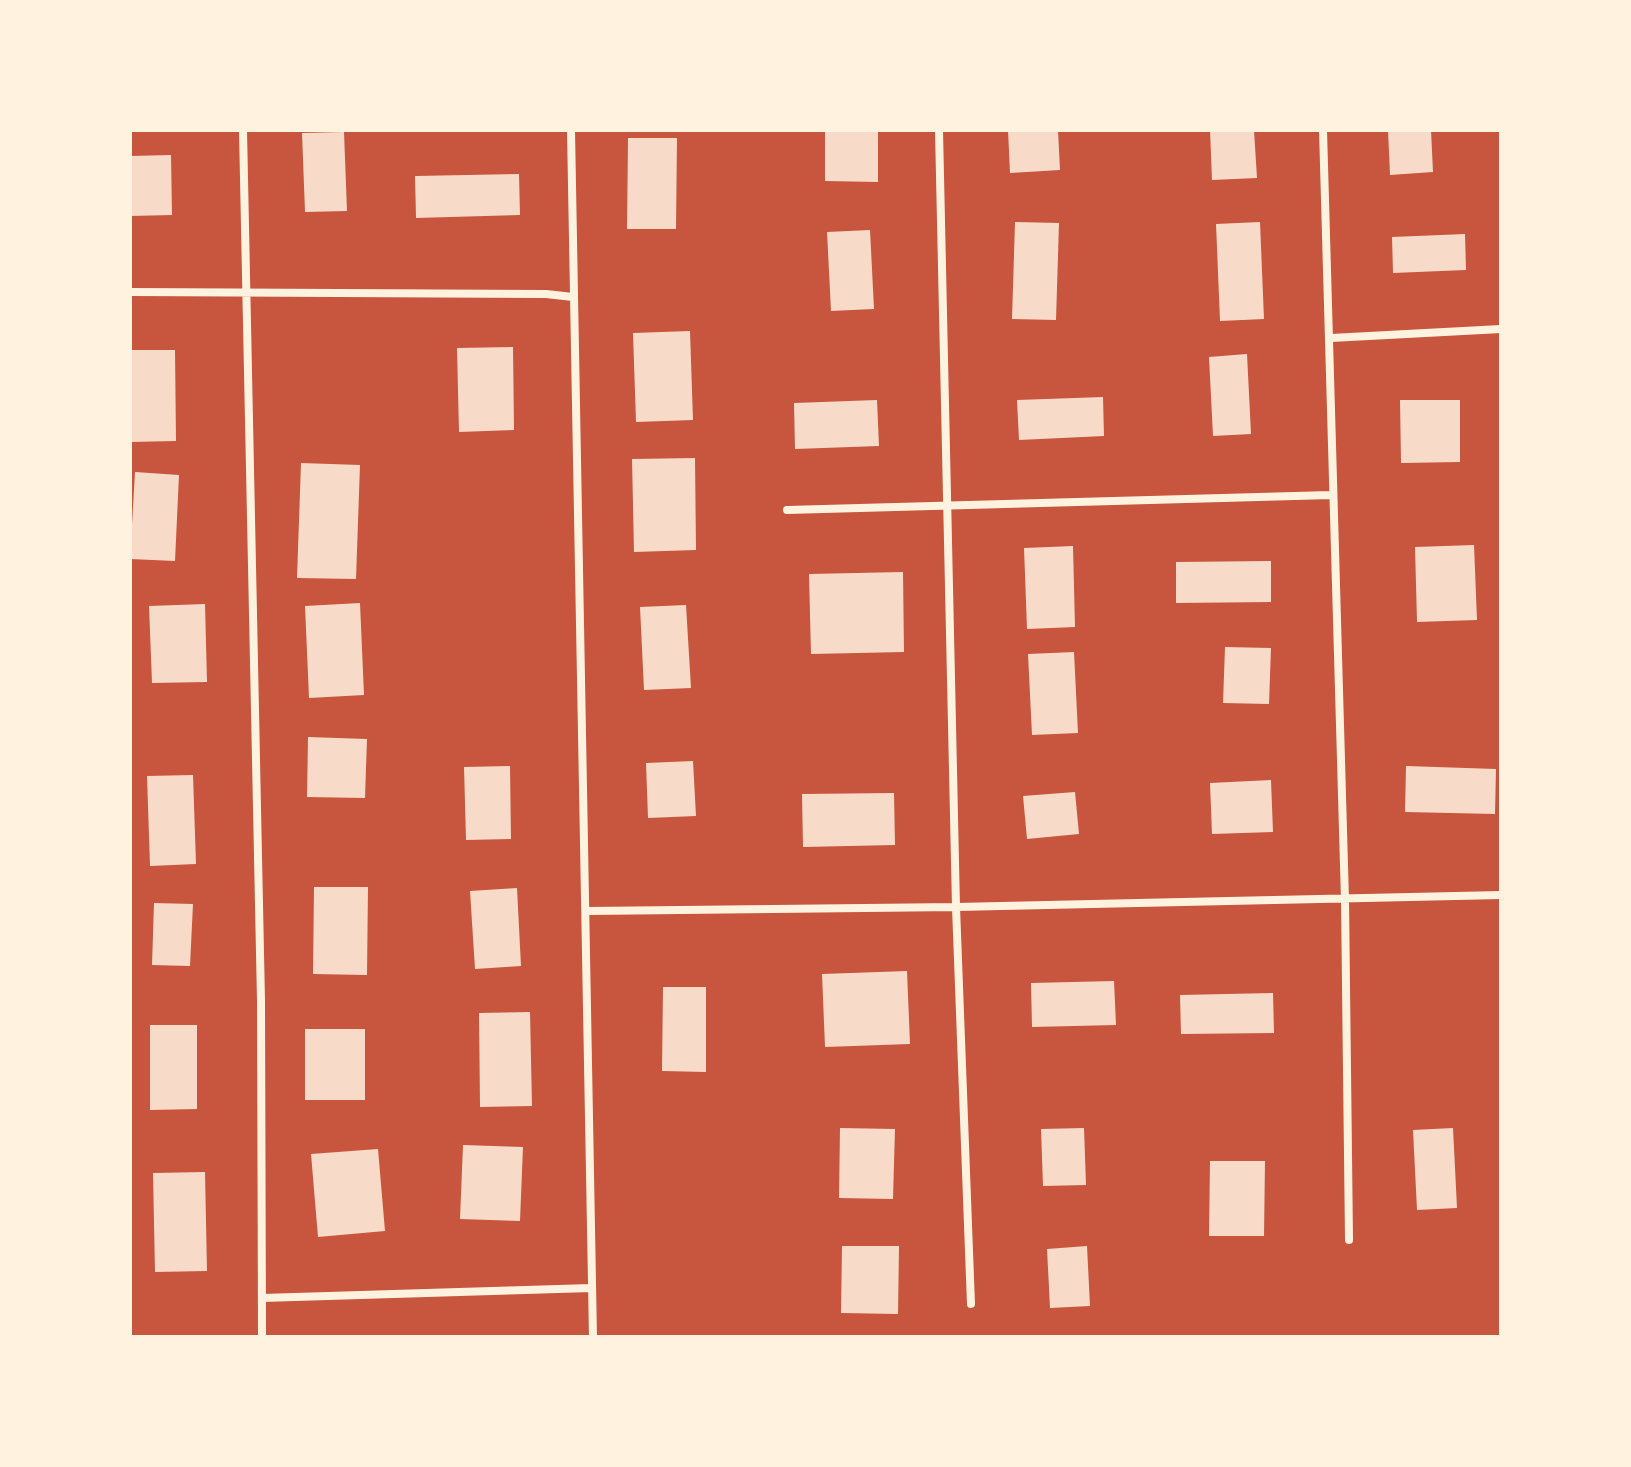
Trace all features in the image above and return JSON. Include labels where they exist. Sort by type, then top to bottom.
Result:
[{"type":"street","points":[[243,130],[261,1001],[262,1337]]},
{"type":"street","points":[[571,130],[588,911],[593,1337]]},
{"type":"street","points":[[939,130],[956,907],[971,1304]]},
{"type":"street","points":[[1323,130],[1331,338],[1331,495],[1345,900],[1349,1240]]},
{"type":"street","points":[[130,292],[246,290],[546,294],[573,297]]},
{"type":"street","points":[[1331,338],[1501,329]]},
{"type":"street","points":[[787,510],[1331,495]]},
{"type":"street","points":[[588,911],[956,907],[1501,895]]},
{"type":"street","points":[[262,1298],[591,1288]]},
{"type":"building","points":[[825,130],[878,130],[878,182],[825,181]]},
{"type":"building","points":[[1008,130],[1058,130],[1060,170],[1010,173]]},
{"type":"building","points":[[1210,130],[1254,130],[1257,178],[1212,180]]},
{"type":"building","points":[[1388,130],[1431,130],[1433,172],[1390,175]]},
{"type":"building","points":[[344,132],[347,211],[305,212],[302,133]]},
{"type":"building","points":[[628,138],[677,138],[676,229],[627,229]]},
{"type":"building","points":[[171,155],[172,215],[130,216],[130,156]]},
{"type":"building","points":[[519,174],[520,215],[416,218],[415,176]]},
{"type":"building","points":[[1015,222],[1059,223],[1056,320],[1012,319]]},
{"type":"building","points":[[1260,222],[1264,319],[1220,321],[1216,224]]},
{"type":"building","points":[[870,230],[874,309],[831,311],[827,232]]},
{"type":"building","points":[[1465,234],[1466,270],[1393,273],[1392,237]]},
{"type":"building","points":[[690,331],[693,420],[636,422],[633,333]]},
{"type":"building","points":[[513,347],[514,430],[459,432],[457,348]]},
{"type":"building","points":[[130,350],[175,350],[176,441],[130,442]]},
{"type":"building","points":[[1247,354],[1251,434],[1213,436],[1209,357]]},
{"type":"building","points":[[1103,397],[1104,436],[1019,440],[1017,400]]},
{"type":"building","points":[[877,400],[879,446],[795,449],[794,403]]},
{"type":"building","points":[[1400,400],[1460,400],[1460,462],[1401,463]]},
{"type":"building","points":[[695,458],[696,550],[634,552],[632,459]]},
{"type":"building","points":[[301,463],[360,465],[356,579],[297,578]]},
{"type":"building","points":[[135,472],[179,475],[175,561],[130,559]]},
{"type":"building","points":[[1474,545],[1477,620],[1417,622],[1415,547]]},
{"type":"building","points":[[1073,546],[1075,627],[1027,629],[1024,548]]},
{"type":"building","points":[[1271,561],[1271,602],[1176,603],[1176,562]]},
{"type":"building","points":[[903,572],[904,652],[811,654],[809,574]]},
{"type":"building","points":[[360,603],[364,695],[309,698],[305,606]]},
{"type":"building","points":[[205,604],[207,682],[152,683],[149,606]]},
{"type":"building","points":[[686,605],[691,688],[644,690],[640,607]]},
{"type":"building","points":[[1225,647],[1271,648],[1269,704],[1223,703]]},
{"type":"building","points":[[1074,652],[1078,733],[1032,735],[1028,654]]},
{"type":"building","points":[[308,737],[367,739],[365,798],[307,797]]},
{"type":"building","points":[[693,761],[696,816],[648,818],[646,763]]},
{"type":"building","points":[[510,766],[511,839],[466,840],[464,767]]},
{"type":"building","points":[[1406,766],[1496,769],[1495,814],[1405,812]]},
{"type":"building","points":[[193,775],[196,864],[150,866],[147,776]]},
{"type":"building","points":[[1271,780],[1273,832],[1212,834],[1210,783]]},
{"type":"building","points":[[1075,792],[1079,834],[1027,839],[1023,796]]},
{"type":"building","points":[[894,793],[895,845],[803,847],[802,794]]},
{"type":"building","points":[[314,887],[368,887],[367,975],[313,974]]},
{"type":"building","points":[[517,888],[521,966],[475,969],[470,891]]},
{"type":"building","points":[[154,903],[193,904],[190,966],[152,965]]},
{"type":"building","points":[[907,971],[910,1044],[825,1047],[822,974]]},
{"type":"building","points":[[1114,981],[1116,1025],[1032,1027],[1031,983]]},
{"type":"building","points":[[663,987],[706,987],[706,1072],[662,1071]]},
{"type":"building","points":[[1273,993],[1274,1033],[1181,1034],[1180,995]]},
{"type":"building","points":[[530,1012],[532,1106],[480,1107],[479,1013]]},
{"type":"building","points":[[150,1025],[197,1025],[197,1109],[150,1110]]},
{"type":"building","points":[[305,1029],[365,1029],[365,1100],[305,1100]]},
{"type":"building","points":[[840,1128],[895,1129],[893,1199],[839,1198]]},
{"type":"building","points":[[1084,1128],[1086,1185],[1043,1186],[1041,1129]]},
{"type":"building","points":[[1453,1128],[1457,1208],[1417,1210],[1413,1130]]},
{"type":"building","points":[[463,1145],[523,1147],[520,1221],[460,1219]]},
{"type":"building","points":[[378,1149],[385,1231],[318,1237],[311,1154]]},
{"type":"building","points":[[1210,1161],[1265,1161],[1264,1236],[1209,1236]]},
{"type":"building","points":[[205,1172],[207,1271],[155,1272],[153,1173]]},
{"type":"building","points":[[842,1246],[899,1246],[898,1314],[841,1313]]},
{"type":"building","points":[[1087,1246],[1090,1306],[1050,1308],[1047,1249]]}]
